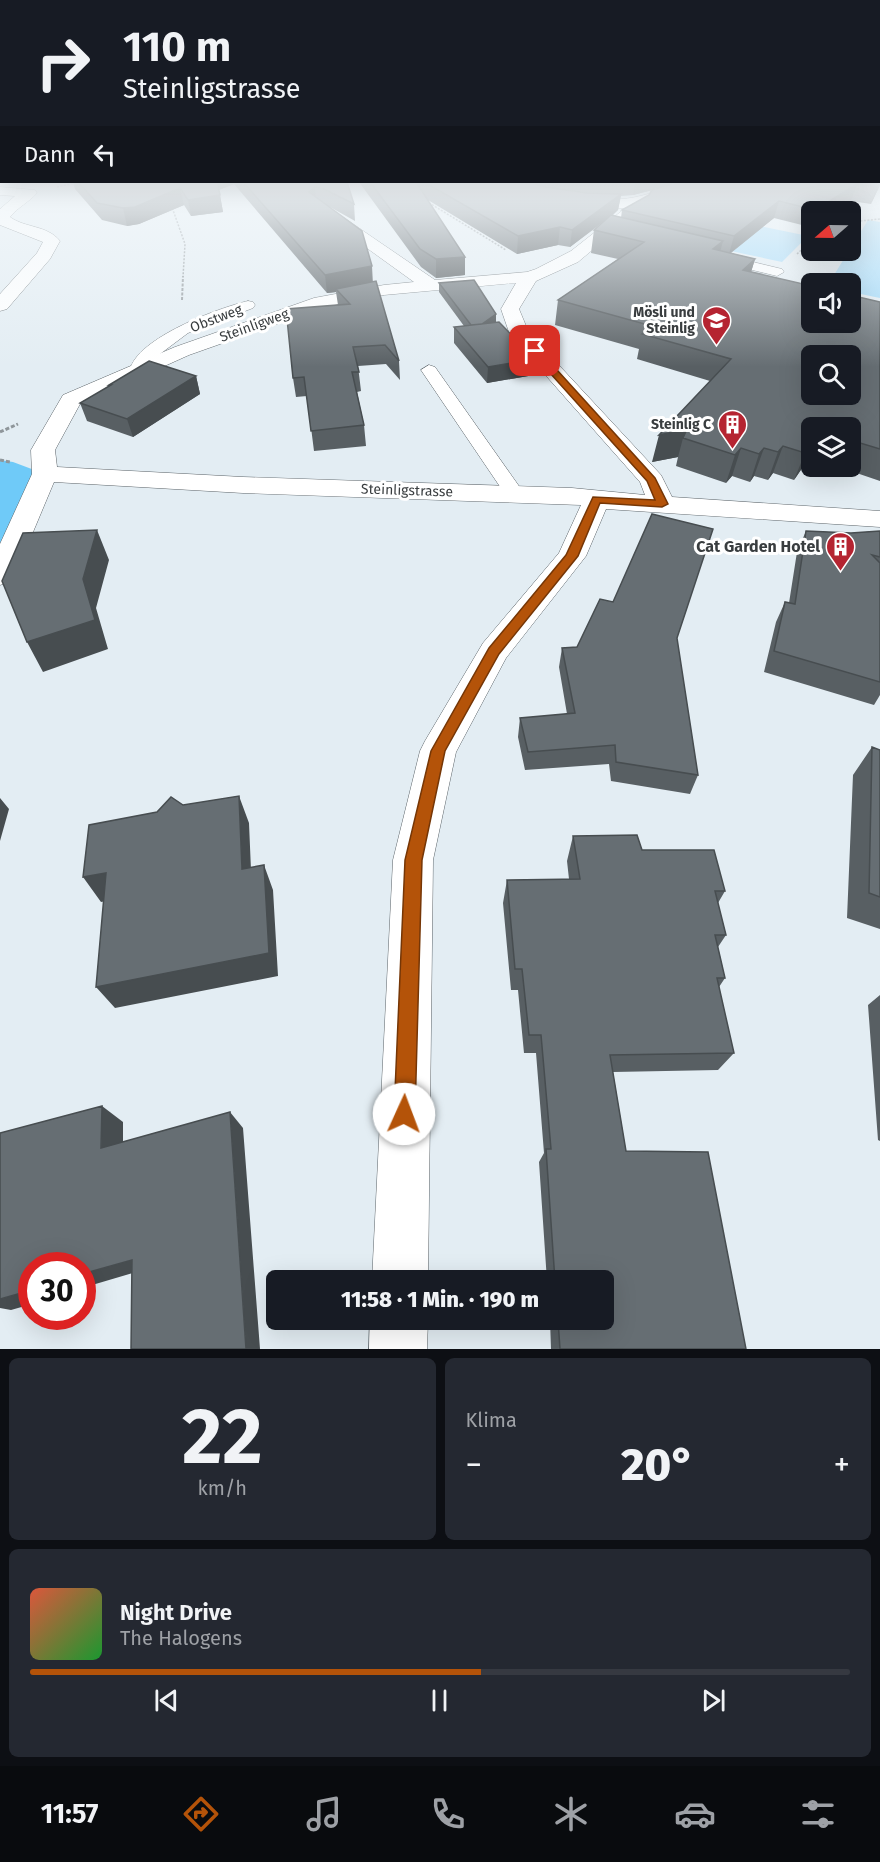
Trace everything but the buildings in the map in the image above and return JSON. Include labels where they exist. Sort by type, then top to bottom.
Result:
[{"type":"street","points":[[0,305],[44,255],[52,241]]},
{"type":"street","points":[[369,241],[430,285]]},
{"type":"street","points":[[592,241],[566,262],[536,274],[510,309],[520,335],[651,480],[662,504]]},
{"type":"street","name":"Steinligweg","points":[[45,474],[43,450],[70,400],[138,370],[244,328],[321,302],[384,290],[536,274]]},
{"type":"street","points":[[0,575],[45,474]]},
{"type":"street","name":"Steinligstrasse","points":[[45,474],[243,485],[572,496],[597,500],[880,519]]},
{"type":"street","points":[[400,1270],[413,860],[438,751],[494,651],[572,556],[597,500]]},
{"type":"street","points":[[398,1349],[399,1330]]},
{"type":"lane","points":[[708,255],[777,272]]},
{"type":"lane","name":"Obstweg","points":[[138,370],[140,361],[183,330],[248,305]]},
{"type":"lane","points":[[429,370],[514,494]]},
{"type":"path","name":"Obstweg","points":[[183,330],[184,241]]},
{"type":"path","points":[[486,241],[536,274]]},
{"type":"shaded area","points":[[684,241],[801,241],[782,262]]},
{"type":"shaded area","points":[[861,241],[880,241],[880,298],[861,294],[861,273],[835,273],[843,261],[861,261]]},
{"type":"shaded area","points":[[0,460],[13,462],[45,474],[0,575]]},
{"type":"place","name":"Mösli und Steinlig","points":[[716,346]]},
{"type":"place","name":"Steinlig C","points":[[732,450]]},
{"type":"place","name":"Cat Garden Hotel","points":[[841,572]]},
{"type":"route","points":[[404,1114],[413,860],[438,751],[494,651],[572,556],[597,500],[662,504],[651,480],[535,351]]}]
